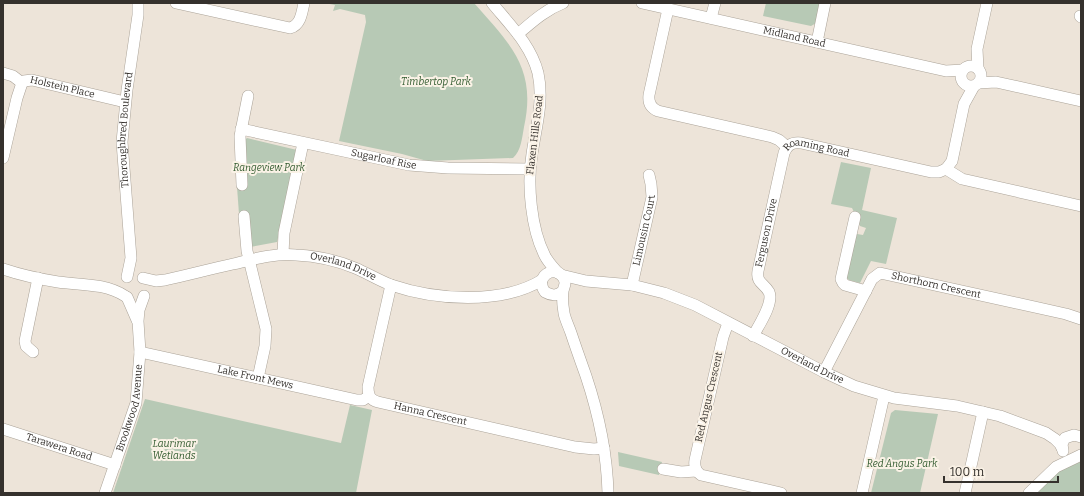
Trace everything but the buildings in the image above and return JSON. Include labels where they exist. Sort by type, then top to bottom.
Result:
[{"type":"street","name":"Thoroughbred Boulevard","points":[[125,279],[131,258],[122,142],[125,102],[137,22],[138,3]]},
{"type":"street","points":[[176,3],[290,28],[296,26],[299,22],[304,3]]},
{"type":"street","name":"Flaxen Hills Road","points":[[492,3],[524,42],[534,62],[540,84],[540,115],[530,169],[533,216],[544,256],[542,279]]},
{"type":"street","points":[[518,34],[548,10],[563,3]]},
{"type":"street","name":"Midland Road","points":[[642,3],[946,71],[967,78]]},
{"type":"street","points":[[711,18],[715,3]]},
{"type":"street","points":[[817,42],[825,3]]},
{"type":"street","points":[[987,3],[977,50],[967,78],[964,104],[952,161],[946,169],[962,179],[1081,206]]},
{"type":"street","name":"Roaming Road","points":[[668,9],[648,101],[652,108],[658,111],[772,137],[779,140],[787,147],[797,142],[931,172],[939,172],[946,169]]},
{"type":"street","points":[[967,78],[981,78],[977,50]]},
{"type":"street","points":[[967,78],[972,66],[996,82]]},
{"type":"street","name":"Holstein Place","points":[[3,73],[13,76],[22,83],[24,81],[32,80],[125,102]]},
{"type":"street","points":[[967,78],[996,82],[1081,101]]},
{"type":"street","points":[[3,158],[22,83]]},
{"type":"street","points":[[242,185],[240,143],[241,129],[248,96]]},
{"type":"street","name":"Sugarloaf Rise","points":[[241,129],[409,165],[448,168],[530,169]]},
{"type":"street","points":[[283,254],[284,233],[303,143]]},
{"type":"street","name":"Ferguson Drive","points":[[753,336],[770,302],[769,291],[758,280],[758,270],[784,153],[787,147]]},
{"type":"street","name":"Limousin Court","points":[[632,285],[652,197],[649,175]]},
{"type":"street","points":[[244,216],[249,260],[266,329],[265,346],[258,378]]},
{"type":"street","points":[[855,217],[841,279],[845,285],[866,291]]},
{"type":"street","name":"Overland Drive","points":[[141,277],[165,280],[249,260],[283,254],[324,258],[356,268],[391,285],[414,291],[444,296],[490,296],[520,290],[542,279]]},
{"type":"street","name":"Flaxen Hills Road","points":[[544,256],[560,274]]},
{"type":"street","name":"Thoroughbred Boulevard","points":[[131,258],[141,277]]},
{"type":"street","points":[[3,270],[38,278],[103,287],[114,290],[134,300],[141,298],[145,294],[147,285],[141,277],[130,275],[114,285],[103,287]]},
{"type":"street","points":[[564,314],[563,290],[565,281],[560,274],[550,272],[542,279],[542,286],[556,301],[564,314],[596,410],[604,448],[608,493]]},
{"type":"street","name":"Overland Drive","points":[[560,274],[586,281],[632,285],[647,288],[678,298],[854,386],[884,396],[906,401],[957,406],[1000,416],[1046,433],[1055,439],[1066,455],[1073,458],[1079,457]]},
{"type":"street","name":"Shorthorn Crescent","points":[[824,372],[874,276],[877,274],[883,274],[1081,319]]},
{"type":"street","points":[[33,352],[26,346],[25,341],[38,278]]},
{"type":"street","points":[[125,279],[122,288],[126,296]]},
{"type":"street","name":"Overland Drive","points":[[145,294],[165,280]]},
{"type":"street","name":"Overland Drive","points":[[563,290],[574,284],[586,281]]},
{"type":"street","points":[[369,396],[368,387],[391,285]]},
{"type":"street","name":"Overland Drive","points":[[520,290],[547,293]]},
{"type":"street","points":[[547,293],[557,295],[563,290]]},
{"type":"street","name":"Brookwood Avenue","points":[[105,493],[136,403],[140,352],[138,321],[139,310],[145,294]]},
{"type":"street","name":"Brookwood Avenue","points":[[126,296],[138,321]]},
{"type":"street","name":"Red Angus Crescent","points":[[696,471],[694,465],[722,337],[728,323]]},
{"type":"street","name":"Lake Front Mews","points":[[140,352],[357,400],[363,400],[369,396]]},
{"type":"street","name":"Hanna Crescent","points":[[369,396],[378,402],[575,447],[594,449],[604,448]]},
{"type":"street","points":[[862,493],[884,396]]},
{"type":"street","points":[[965,493],[983,412]]},
{"type":"street","name":"Tarawera Road","points":[[3,429],[115,465]]},
{"type":"street","points":[[1056,467],[1063,441],[1073,436],[1081,429]]},
{"type":"street","name":"Overland Drive","points":[[1046,433],[1073,436]]},
{"type":"street","points":[[1029,493],[1056,467],[1079,457]]},
{"type":"street","points":[[663,468],[681,472],[696,471],[700,475],[781,493]]},
{"type":"green space","name":"Timbertop Park","points":[[324,3],[474,3],[499,31],[509,45],[517,58],[523,73],[527,88],[527,106],[522,140],[516,155],[513,158],[427,161],[402,154],[339,141],[366,22],[365,15],[340,9],[333,11],[335,5]]},
{"type":"green space","points":[[766,3],[822,3],[818,22],[811,26],[763,16]]},
{"type":"green space","name":"Rangeview Park","points":[[247,138],[297,150],[277,242],[250,247],[239,214],[237,187],[244,141]]},
{"type":"green space","points":[[841,162],[871,168],[862,210],[897,218],[886,264],[871,261],[860,283],[849,280],[846,277],[857,234],[863,235],[866,228],[860,226],[852,208],[831,204]]},
{"type":"green space","name":"Laurimar Wetlands","points":[[145,399],[341,443],[350,405],[372,410],[356,493],[113,493]]},
{"type":"green space","name":"Red Angus Park","points":[[895,410],[938,414],[920,493],[871,493],[891,413]]},
{"type":"green space","points":[[618,452],[662,462],[659,475],[619,466]]},
{"type":"green space","points":[[1081,459],[1081,493],[1034,493],[1053,473]]}]
